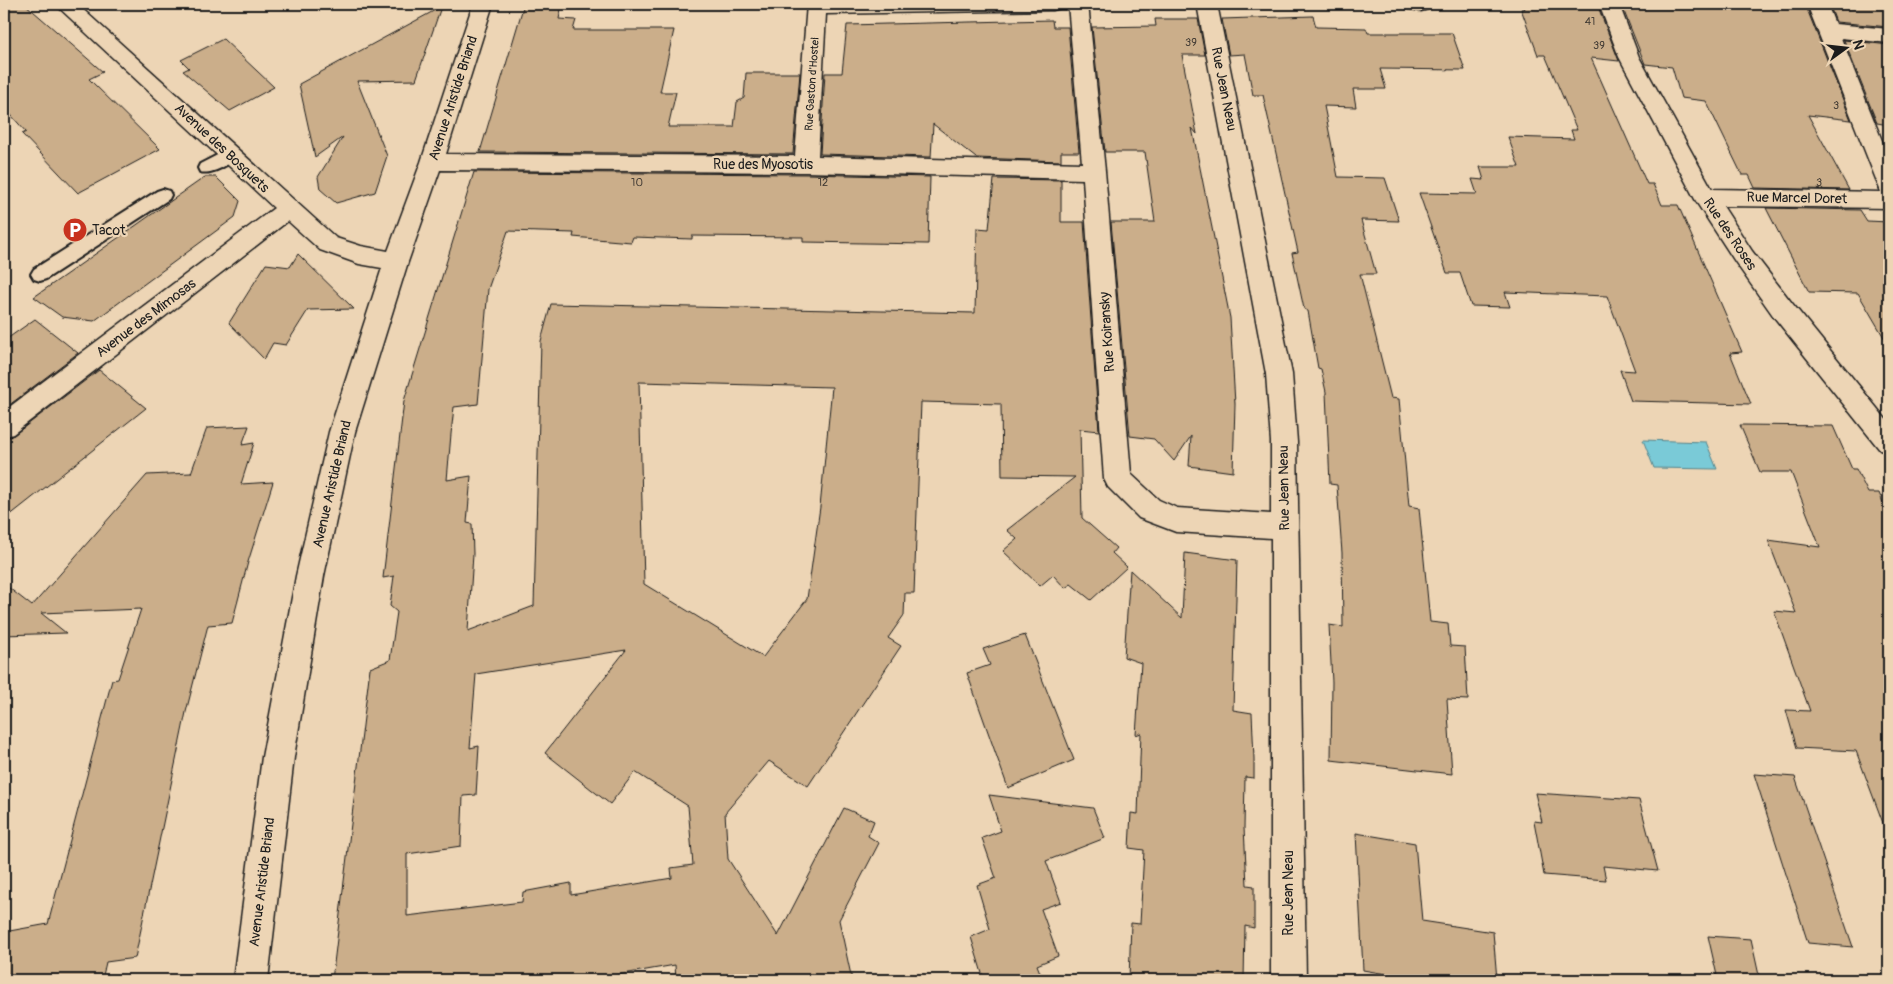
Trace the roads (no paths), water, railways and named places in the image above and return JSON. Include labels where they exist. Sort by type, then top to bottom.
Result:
[{"type":"street","name":"Avenue des Bosquets","points":[[65,4],[288,210],[328,244],[359,255],[396,262]]},
{"type":"street","name":"Avenue Aristide Briand","points":[[250,980],[278,757],[310,576],[342,432],[396,262],[432,162],[483,4]]},
{"type":"street","points":[[817,6],[1053,4]]},
{"type":"street","name":"Rue Koiransky","points":[[1078,4],[1094,172],[1118,479],[1149,509],[1176,520],[1285,526]]},
{"type":"street","name":"Rue Jean Neau","points":[[1207,4],[1279,374],[1284,442],[1289,980]]},
{"type":"street","name":"Rue des Roses","points":[[1609,4],[1630,57],[1704,197],[1761,280],[1886,434]]},
{"type":"street","points":[[1817,4],[1889,186]]},
{"type":"street","name":"Rue Gaston d'Hostel","points":[[806,164],[817,6]]},
{"type":"street","points":[[1827,30],[1889,36]]},
{"type":"street","name":"Rue des Myosotis","points":[[432,162],[806,164],[1094,172]]},
{"type":"street","name":"Rue Marcel Doret","points":[[1704,197],[1889,200]]},
{"type":"street","name":"Avenue des Mimosas","points":[[4,426],[288,210]]},
{"type":"lane","points":[[206,168],[229,155]]},
{"type":"lane","points":[[40,274],[163,195]]},
{"type":"water","points":[[1643,440],[1706,442],[1717,469],[1654,468]]},
{"type":"place","name":"Tacot","points":[[75,230]]}]
